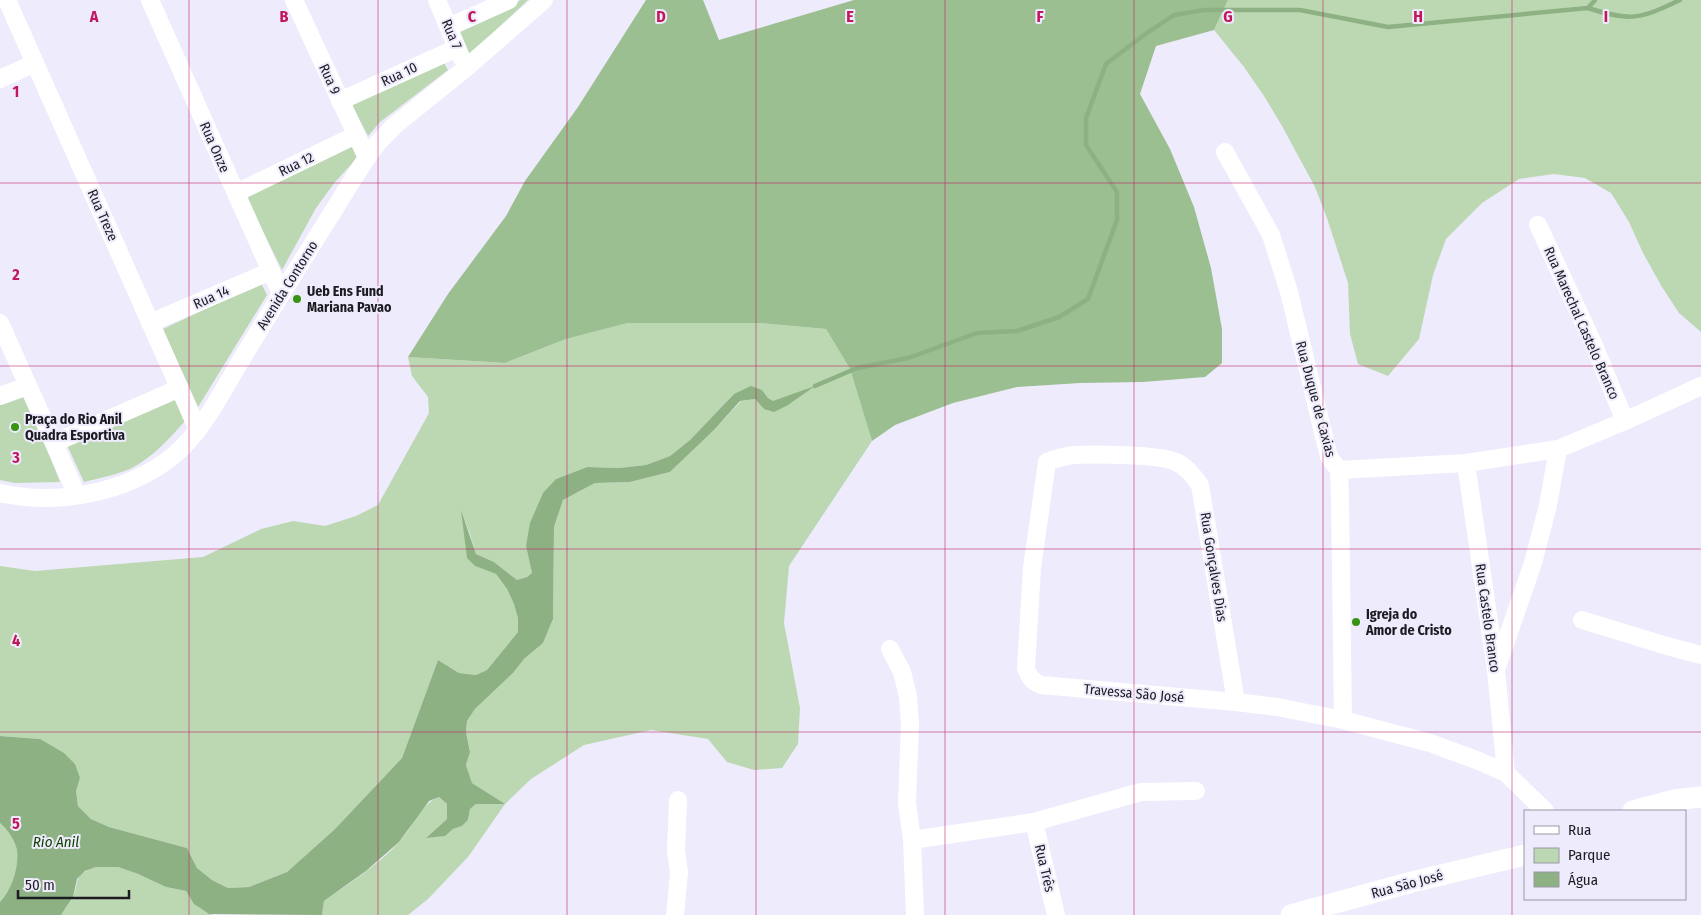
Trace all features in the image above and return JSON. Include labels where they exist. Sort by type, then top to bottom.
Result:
[{"type":"street","name":"Rua Treze","points":[[7,0],[198,430]]},
{"type":"street","name":"Rua Onze","points":[[150,0],[281,294]]},
{"type":"street","name":"Rua 9","points":[[294,0],[366,158]]},
{"type":"street","name":"Rua 7","points":[[437,0],[466,68]]},
{"type":"street","points":[[449,27],[509,0]]},
{"type":"street","name":"Avenida Contorno","points":[[0,494],[37,498],[77,496],[108,488],[146,473],[175,455],[198,430],[366,158],[382,138],[544,0]]},
{"type":"street","name":"Rua 10","points":[[340,101],[457,48]]},
{"type":"street","points":[[0,79],[35,63]]},
{"type":"street","name":"Rua 12","points":[[236,193],[356,135]]},
{"type":"street","name":"Rua Duque de Caxias","points":[[1225,152],[1271,236],[1289,292],[1329,457],[1339,470],[1343,720]]},
{"type":"street","name":"Rua Marechal Castelo Branco","points":[[1538,225],[1593,343],[1625,421]]},
{"type":"street","name":"Rua 14","points":[[150,323],[271,270]]},
{"type":"street","points":[[0,323],[77,496]]},
{"type":"street","points":[[0,396],[28,386]]},
{"type":"street","points":[[1339,470],[1466,463],[1558,449],[1701,386]]},
{"type":"street","points":[[54,443],[180,388]]},
{"type":"street","points":[[1496,670],[1533,563],[1548,505],[1558,449]]},
{"type":"street","name":"Travessa São José","points":[[1158,457],[1073,455],[1047,462],[1032,568],[1026,668],[1029,677],[1034,682],[1042,685],[1277,707],[1343,720],[1430,743],[1506,773],[1544,810]]},
{"type":"street","name":"Rua Gonçalves Dias","points":[[1158,457],[1174,461],[1189,470],[1200,485],[1236,702]]},
{"type":"street","name":"Rua Castelo Branco","points":[[1466,463],[1496,670],[1506,773]]},
{"type":"street","points":[[1582,620],[1667,646],[1701,654]]},
{"type":"street","points":[[890,650],[902,672],[908,696],[910,724],[907,803],[912,840],[915,915]]},
{"type":"street","points":[[912,840],[1034,822],[1141,792],[1196,791]]},
{"type":"street","points":[[1638,810],[1674,800],[1701,798]]},
{"type":"street","points":[[675,915],[679,873],[676,851],[678,800]]},
{"type":"street","name":"Rua Três","points":[[1034,822],[1056,915]]},
{"type":"street","name":"Rua São José","points":[[1297,914],[1412,882],[1524,855]]},
{"type":"green space","points":[[521,0],[528,0],[469,55],[457,30]]},
{"type":"green space","points":[[1228,0],[1701,0],[1701,332],[1679,313],[1662,287],[1643,253],[1629,222],[1611,193],[1585,178],[1554,174],[1519,179],[1482,203],[1446,239],[1433,275],[1419,339],[1388,376],[1358,364],[1350,334],[1348,283],[1315,187],[1264,96],[1244,67],[1214,30]]},
{"type":"green space","points":[[443,61],[448,70],[380,122],[368,136],[351,103]]},
{"type":"green space","points":[[353,146],[358,157],[335,182],[316,208],[282,270],[246,197]]},
{"type":"green space","points":[[261,283],[267,295],[198,407],[163,329]]},
{"type":"green space","points":[[628,323],[760,323],[826,329],[850,369],[872,441],[789,566],[784,623],[800,708],[798,744],[782,768],[754,770],[727,762],[708,739],[651,730],[584,745],[531,779],[505,804],[468,857],[428,899],[408,915],[322,915],[324,901],[391,850],[432,800],[439,797],[447,804],[447,819],[427,837],[444,836],[453,829],[462,826],[468,820],[470,809],[476,804],[504,804],[472,783],[466,765],[470,751],[466,732],[467,721],[475,709],[513,673],[524,659],[543,643],[553,619],[554,527],[563,500],[595,483],[630,482],[670,472],[741,401],[755,399],[764,409],[785,398],[773,402],[762,390],[734,394],[690,440],[670,456],[646,465],[619,468],[587,467],[556,479],[526,546],[532,573],[527,577],[517,580],[494,562],[476,554],[462,513],[475,566],[496,574],[507,589],[519,618],[518,632],[487,670],[476,675],[459,673],[438,660],[402,758],[335,829],[287,872],[249,887],[228,888],[212,880],[197,868],[187,848],[109,827],[91,819],[78,806],[76,791],[80,778],[40,739],[0,736],[0,566],[35,571],[203,557],[261,529],[293,521],[325,526],[356,516],[378,505],[429,413],[428,397],[412,376],[408,357],[505,363],[566,339]]},
{"type":"green space","points":[[25,394],[60,482],[15,483],[0,480],[0,404]]},
{"type":"green space","points":[[176,399],[186,420],[160,447],[130,469],[84,482],[67,445]]},
{"type":"green space","points":[[0,823],[13,839],[17,850],[17,857],[16,870],[11,884],[0,902]]},
{"type":"green space","points":[[96,867],[118,867],[166,887],[186,891],[205,912],[214,915],[61,915],[73,897],[80,875]]},
{"type":"shaded area","points":[[646,0],[703,0],[719,40],[854,0],[1228,0],[1214,30],[1156,46],[1140,94],[1170,149],[1194,207],[1211,268],[1222,329],[1222,363],[1205,377],[1143,382],[1017,387],[953,403],[895,425],[872,441],[850,369],[826,329],[760,323],[628,323],[566,339],[505,363],[408,357],[448,294],[506,216],[525,181],[578,107]]},
{"type":"water","name":"Rio Anil","points":[[751,386],[762,390],[773,401],[815,386],[788,405],[774,412],[764,409],[755,399],[740,401],[714,430],[670,472],[630,482],[595,483],[563,500],[554,527],[553,619],[543,643],[524,659],[513,673],[475,709],[467,721],[466,732],[470,752],[466,765],[472,783],[505,804],[476,804],[470,809],[468,820],[462,826],[453,829],[445,836],[426,838],[447,819],[447,804],[439,797],[429,801],[399,842],[366,871],[324,901],[322,915],[209,914],[194,904],[186,891],[166,887],[118,867],[96,867],[85,871],[77,879],[73,897],[61,915],[0,915],[0,902],[11,884],[16,870],[17,850],[13,839],[0,823],[0,736],[40,739],[64,753],[75,764],[80,778],[76,791],[78,806],[91,819],[109,827],[187,848],[197,868],[212,880],[228,888],[249,887],[287,872],[335,829],[402,758],[438,660],[459,673],[476,675],[487,670],[518,632],[518,618],[507,589],[496,574],[475,566],[467,558],[461,510],[476,554],[494,562],[517,580],[527,577],[532,573],[526,546],[530,523],[543,493],[556,479],[587,467],[619,468],[646,465],[670,456],[690,440],[734,394]]},
{"type":"waterway","points":[[815,386],[857,368],[908,358],[977,333],[1017,331],[1059,317],[1088,299],[1117,220],[1117,192],[1086,145],[1086,118],[1106,64],[1174,15],[1204,10],[1300,10],[1388,27],[1588,8],[1595,0]]},
{"type":"waterway","points":[[1588,8],[1625,17],[1645,15],[1680,0]]},
{"type":"place","name":"Ueb Ens Fund Mariana Pavao","points":[[297,299]]},
{"type":"place","name":"Praça do Rio Anil Quadra Esportiva","points":[[15,427]]},
{"type":"place","name":"Igreja do Amor de Cristo","points":[[1356,622]]}]
